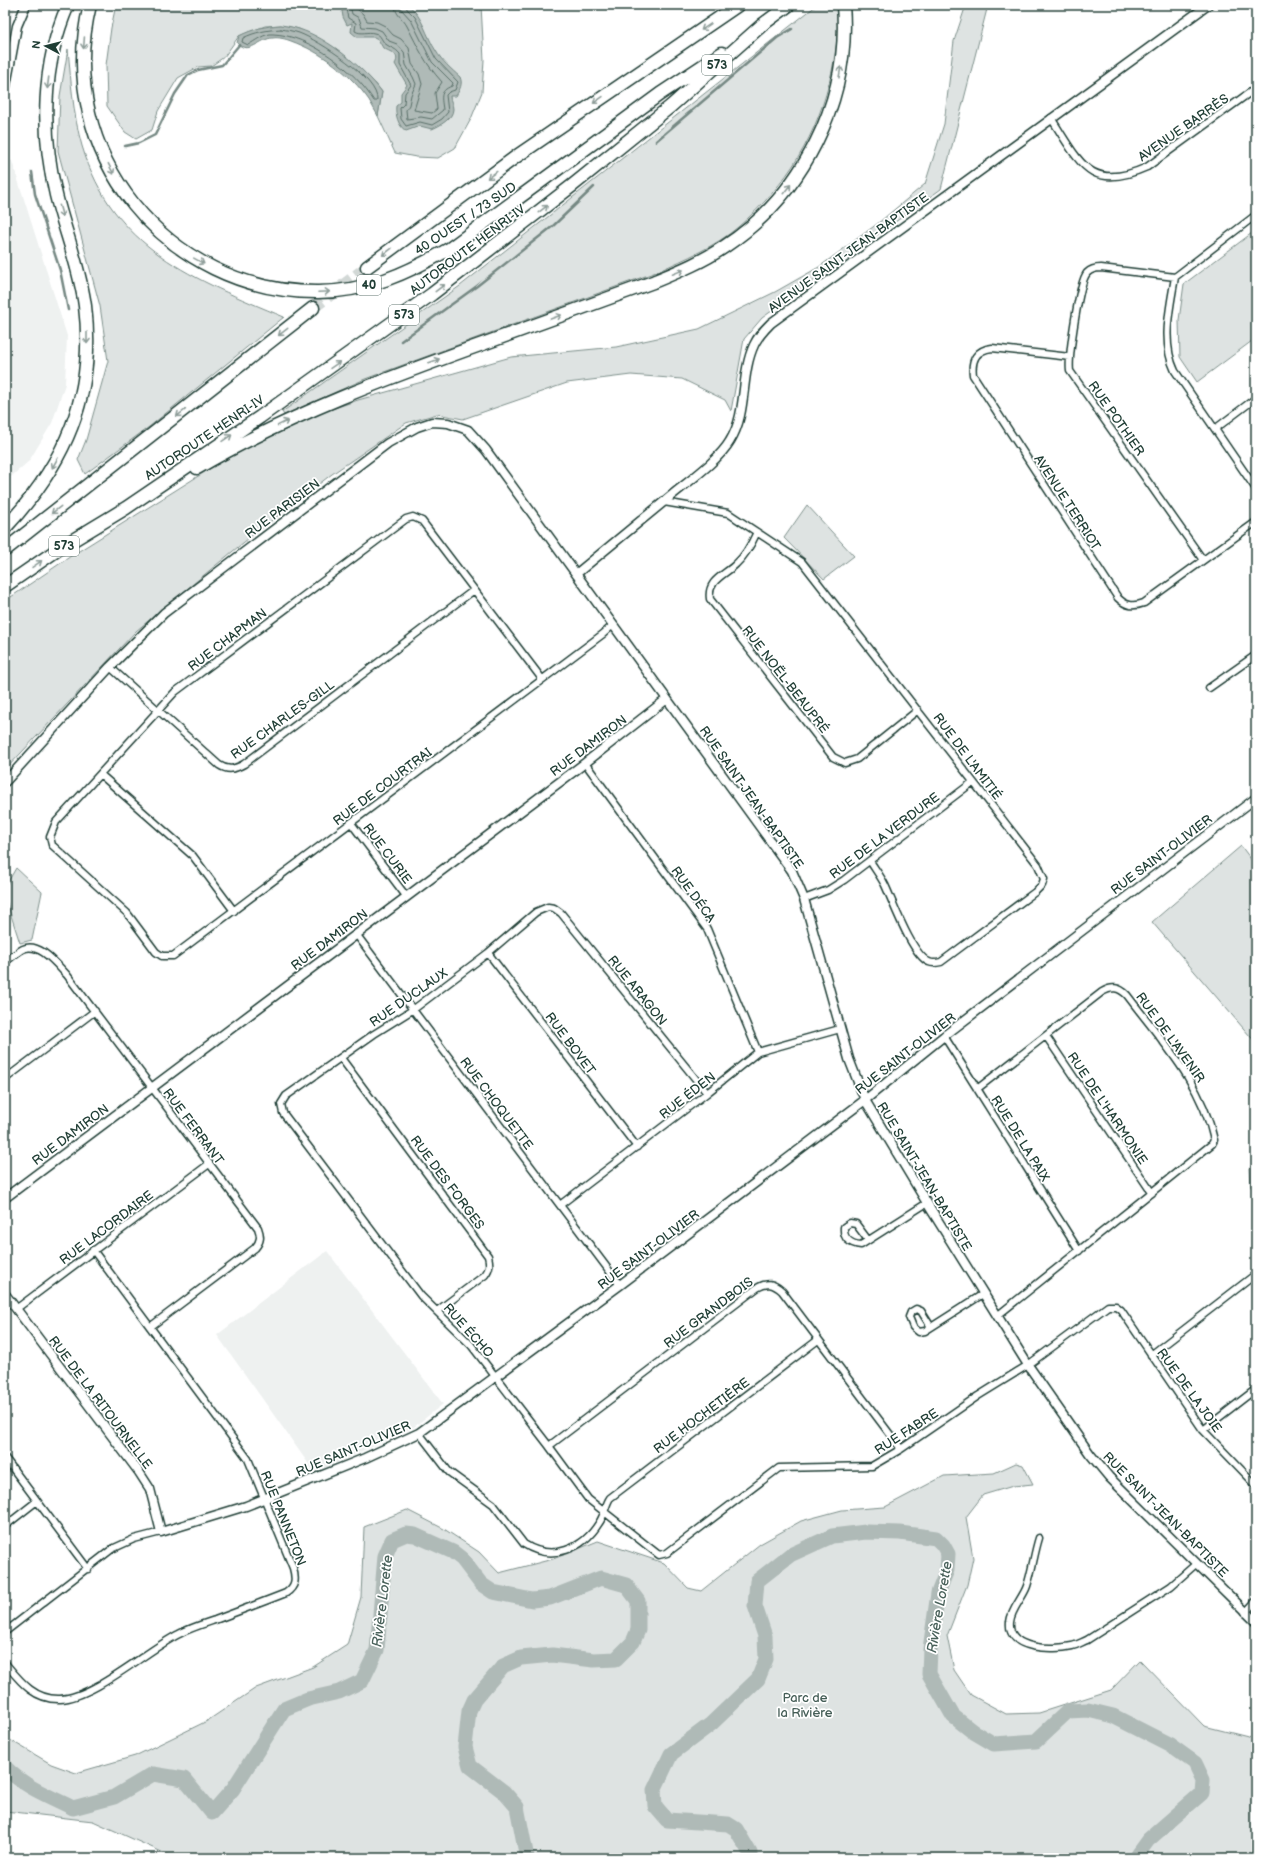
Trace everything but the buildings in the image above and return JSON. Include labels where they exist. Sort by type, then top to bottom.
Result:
[{"type":"highway","points":[[5,528],[38,490],[59,456],[76,415],[82,393],[85,370],[87,328],[85,306],[73,253],[51,173],[46,124],[47,94],[54,50],[68,5]]},
{"type":"highway","name":"40 OUEST / 73 SUD","points":[[90,5],[84,34],[83,54],[88,107],[93,128],[103,154],[124,193],[152,226],[171,243],[193,258],[212,268],[256,285],[298,291],[320,292],[366,286],[397,276],[420,266],[449,249],[660,94],[762,25]]},
{"type":"highway","points":[[367,268],[517,156],[738,5]]},
{"type":"highway","name":"AUTOROUTE HENRI-IV","points":[[5,586],[60,548],[126,508],[344,359],[500,243],[671,106],[762,25],[789,5]]},
{"type":"highway","points":[[126,508],[224,452],[319,406],[405,372],[659,279],[706,258],[725,247],[744,233],[774,204],[799,173],[824,128],[838,79],[844,31],[843,5]]},
{"type":"highway","name":"573","points":[[5,550],[313,308]]},
{"type":"street","points":[[5,91],[17,26],[26,5]]},
{"type":"street","name":"AVENUE SAINT-JEAN-BAPTISTE","points":[[576,574],[710,463],[730,442],[740,417],[750,357],[759,336],[771,324],[1051,118],[1208,5]]},
{"type":"street","name":"AVENUE BARRÈS","points":[[1051,118],[1078,158],[1089,170],[1102,177],[1117,178],[1147,168],[1256,88]]},
{"type":"street","points":[[1256,215],[1175,277],[1167,331],[1170,361],[1256,489]]},
{"type":"street","name":"RUE POTHIER","points":[[1175,277],[1101,268],[1094,268],[1087,272],[1081,286],[1070,357],[1070,371],[1203,560]]},
{"type":"street","name":"AVENUE TERRIOT","points":[[1070,357],[992,348],[985,349],[976,356],[973,363],[973,375],[1118,598],[1123,603],[1137,605],[1144,603],[1256,522]]},
{"type":"street","points":[[1215,429],[1256,398]]},
{"type":"street","name":"RUE PARISIEN","points":[[5,782],[110,667],[164,613],[207,579],[388,444],[417,427],[432,422],[448,423],[468,430],[486,450],[576,574]]},
{"type":"street","name":"RUE DE L'AMITIÉ","points":[[664,502],[728,513],[802,562],[1042,872],[1044,879],[1042,885],[1035,892],[941,962],[935,964],[928,962],[923,958],[906,935],[884,883],[870,861]]},
{"type":"street","name":"RUE CHAPMAN","points":[[162,956],[156,952],[120,905],[52,844],[50,837],[56,822],[184,684],[406,519],[413,517],[422,521],[542,679]]},
{"type":"street","name":"RUE NOËL-BEAUPRÉ","points":[[756,532],[752,542],[737,563],[711,586],[709,592],[710,599],[833,757],[845,763],[857,759],[918,710]]},
{"type":"street","name":"RUE SAINT-JEAN-BAPTISTE","points":[[576,574],[792,871],[804,899],[849,1059],[865,1100],[1028,1365],[1090,1454],[1109,1477],[1197,1563],[1245,1613],[1256,1622]]},
{"type":"street","name":"RUE CHARLES-GILL","points":[[110,667],[219,765],[225,769],[237,768],[474,590]]},
{"type":"street","name":"RUE DE COURTRAI","points":[[162,956],[174,956],[613,625]]},
{"type":"street","points":[[1210,688],[1256,655]]},
{"type":"street","name":"RUE DAMIRON","points":[[5,1198],[585,763],[667,699]]},
{"type":"street","name":"RUE DÉCA","points":[[585,763],[707,929],[758,1052]]},
{"type":"street","points":[[100,774],[193,856],[234,911]]},
{"type":"street","name":"RUE DE LA VERDURE","points":[[804,899],[828,890],[870,861],[972,782]]},
{"type":"street","name":"RUE SAINT-OLIVIER","points":[[5,1632],[112,1549],[134,1539],[212,1518],[265,1498],[365,1458],[419,1433],[620,1285],[865,1100],[944,1036],[1256,798]]},
{"type":"street","name":"RUE CURIE","points":[[351,823],[406,896]]},
{"type":"street","name":"RUE DUCLAUX","points":[[281,1104],[286,1096],[374,1034],[414,1009],[488,953],[536,912],[548,907]]},
{"type":"street","name":"RUE ARAGON","points":[[548,907],[554,908],[561,913],[707,1093]]},
{"type":"street","name":"RUE CHOQUETTE","points":[[356,934],[414,1009],[620,1285]]},
{"type":"street","name":"RUE FERRANT","points":[[5,962],[22,950],[31,947],[44,953],[67,974],[151,1088],[258,1228],[260,1242],[255,1248],[150,1327]]},
{"type":"street","name":"RUE BOVET","points":[[488,953],[637,1147]]},
{"type":"street","name":"RUE DE L'AVENIR","points":[[977,1089],[1102,992],[1109,988],[1117,988],[1122,990],[1127,995],[1188,1076],[1199,1094],[1210,1123],[1214,1140],[1212,1144],[1152,1193],[997,1316]]},
{"type":"street","points":[[5,1079],[95,1011]]},
{"type":"street","name":"RUE ÉDEN","points":[[560,1205],[707,1093],[758,1052],[840,1029]]},
{"type":"street","name":"RUE DE LA PAIX","points":[[944,1036],[1079,1251]]},
{"type":"street","name":"RUE DE L'HARMONIE","points":[[1046,1036],[1152,1193]]},
{"type":"street","name":"RUE DES FORGES","points":[[341,1058],[488,1256],[490,1263],[489,1270],[485,1275],[437,1311]]},
{"type":"street","name":"RUE ÉCHO","points":[[281,1104],[283,1113],[421,1296],[471,1345],[588,1499],[605,1514],[659,1555]]},
{"type":"street","name":"RUE LACORDAIRE","points":[[16,1309],[209,1164]]},
{"type":"street","points":[[868,1240],[927,1203]]},
{"type":"street","name":"RUE PANNETON","points":[[5,1663],[25,1687],[32,1692],[52,1698],[73,1698],[89,1691],[179,1634],[286,1593],[292,1590],[294,1584],[295,1577],[265,1498],[248,1459],[93,1250]]},
{"type":"street","points":[[1151,1355],[1256,1274]]},
{"type":"street","name":"RUE GRANDBOIS","points":[[549,1446],[764,1284],[776,1286],[782,1291],[901,1449]]},
{"type":"street","name":"RUE DE LA RITOURNELLE","points":[[5,1294],[139,1472],[150,1489],[161,1532]]},
{"type":"street","points":[[931,1327],[984,1294]]},
{"type":"street","name":"RUE DE LA JOIE","points":[[1111,1306],[1116,1306],[1121,1310],[1203,1430],[1256,1485]]},
{"type":"street","name":"RUE FABRE","points":[[659,1555],[667,1553],[779,1468],[872,1466],[901,1449],[978,1396],[1028,1365],[1103,1308],[1111,1306]]},
{"type":"street","name":"RUE HOCHETIÈRE","points":[[419,1433],[449,1472],[494,1504],[518,1538],[530,1548],[547,1553],[560,1553],[580,1545],[598,1525],[605,1514],[607,1502],[610,1498],[818,1340]]},
{"type":"street","points":[[1203,1430],[1256,1389]]},
{"type":"street","points":[[5,1458],[88,1569]]},
{"type":"street","points":[[5,1526],[37,1501]]},
{"type":"street","points":[[1040,1538],[1033,1558],[1027,1586],[1010,1621],[1013,1636],[1018,1642],[1044,1648],[1073,1646],[1087,1640],[1171,1586],[1197,1563]]},
{"type":"street","points":[[1245,1613],[1256,1601]]},
{"type":"shaded area","points":[[5,5],[16,5],[5,38]]},
{"type":"shaded area","points":[[5,158],[12,161],[67,336],[65,384],[52,423],[29,461],[5,482]]},
{"type":"shaded area","points":[[327,1251],[443,1404],[414,1427],[315,1473],[217,1335]]},
{"type":"green space","points":[[116,5],[481,5],[484,60],[482,92],[471,119],[455,148],[438,158],[416,157],[395,153],[378,116],[382,92],[376,84],[337,49],[299,29],[281,25],[265,26],[239,36],[224,57],[211,66],[198,67],[178,78],[158,111],[152,130],[136,139],[125,132],[107,106],[106,65]]},
{"type":"green space","points":[[817,5],[838,5],[835,55],[826,94],[818,116],[809,137],[786,176],[756,211],[729,234],[700,252],[659,271],[365,379],[284,415],[282,412],[460,286]]},
{"type":"green space","points":[[966,5],[988,5],[941,189],[762,318],[744,339],[731,411],[725,400],[682,379],[631,375],[567,383],[463,419],[437,414],[406,423],[332,474],[249,538],[136,631],[5,770],[5,601],[71,556],[211,468],[291,423],[358,400],[511,357],[616,347],[699,329],[775,292],[819,267],[877,224],[925,184],[944,124],[954,41]]},
{"type":"green space","points":[[68,49],[74,110],[82,146],[96,181],[114,211],[136,235],[161,256],[219,289],[284,317],[149,427],[85,474],[78,460],[86,440],[108,361],[100,306],[58,151],[60,96]]},
{"type":"green space","points":[[1256,230],[1256,338],[1197,382],[1180,357],[1179,320],[1184,284]]},
{"type":"green space","points":[[807,505],[854,556],[824,579],[784,538]]},
{"type":"green space","points":[[1241,846],[1256,866],[1256,1043],[1152,922]]},
{"type":"green space","points":[[16,868],[42,892],[32,940],[20,943],[5,897],[5,887]]},
{"type":"green space","points":[[1256,1160],[1256,1189],[1251,1187],[1250,1168]]},
{"type":"green space","name":"Parc de la Rivière","points":[[1016,1463],[1023,1465],[1033,1484],[1013,1486],[983,1495],[966,1517],[973,1558],[967,1585],[947,1636],[954,1670],[971,1695],[1006,1714],[1039,1713],[1111,1690],[1140,1660],[1204,1726],[1256,1739],[1256,1858],[175,1858],[93,1821],[5,1811],[5,1737],[51,1764],[76,1773],[135,1756],[207,1721],[256,1688],[313,1667],[347,1645],[361,1597],[364,1527],[407,1510],[444,1529],[479,1552],[499,1573],[553,1559],[598,1541],[664,1563],[688,1588],[701,1591],[760,1544],[801,1521],[842,1510],[885,1507],[944,1476],[994,1473]]},
{"type":"water","points":[[341,5],[408,5],[413,10],[421,20],[438,55],[460,77],[461,80],[461,86],[456,96],[450,96],[453,109],[451,116],[448,119],[432,129],[420,126],[406,131],[403,129],[398,120],[396,106],[401,102],[401,93],[407,85],[395,64],[397,58],[396,56],[383,48],[378,39],[374,37],[357,37],[351,32],[352,23],[347,25],[343,17]]},
{"type":"water","points":[[281,25],[299,29],[322,39],[345,55],[366,73],[382,92],[378,116],[369,100],[344,72],[324,57],[313,51],[291,41],[280,38],[268,39],[246,48],[241,47],[237,43],[239,36],[249,31]]},
{"type":"waterway","points":[[656,141],[777,38],[792,29]]},
{"type":"waterway","points":[[125,146],[139,143],[155,135],[175,94],[188,75],[198,70],[222,65],[239,45]]},
{"type":"waterway","points":[[32,172],[35,194],[60,270],[68,310]]},
{"type":"waterway","points":[[401,341],[477,286],[553,226],[594,187]]},
{"type":"waterway","name":"Rivière Lorette","points":[[750,1858],[750,1853],[736,1829],[728,1824],[667,1820],[655,1806],[654,1790],[671,1754],[711,1724],[758,1679],[766,1659],[765,1636],[755,1606],[757,1581],[790,1555],[832,1536],[866,1532],[900,1533],[936,1538],[943,1545],[948,1554],[947,1570],[938,1593],[930,1649],[929,1674],[953,1716],[972,1731],[994,1744],[1036,1741],[1068,1711],[1088,1710],[1113,1716],[1170,1745],[1195,1763],[1203,1780],[1202,1793],[1148,1840],[1137,1855],[1138,1858]]},
{"type":"waterway","name":"Rivière Lorette","points":[[5,1767],[29,1786],[73,1808],[114,1797],[153,1774],[184,1779],[212,1813],[233,1789],[284,1709],[308,1699],[339,1692],[362,1681],[377,1650],[385,1556],[392,1540],[406,1534],[415,1535],[453,1552],[462,1559],[481,1584],[493,1592],[532,1600],[550,1598],[601,1578],[626,1585],[638,1601],[638,1630],[633,1642],[616,1659],[594,1660],[552,1655],[521,1658],[503,1666],[474,1700],[469,1711],[465,1747],[470,1766],[504,1792],[517,1807],[527,1858]]},
{"type":"tunnel","points":[[313,308],[367,267]]}]
